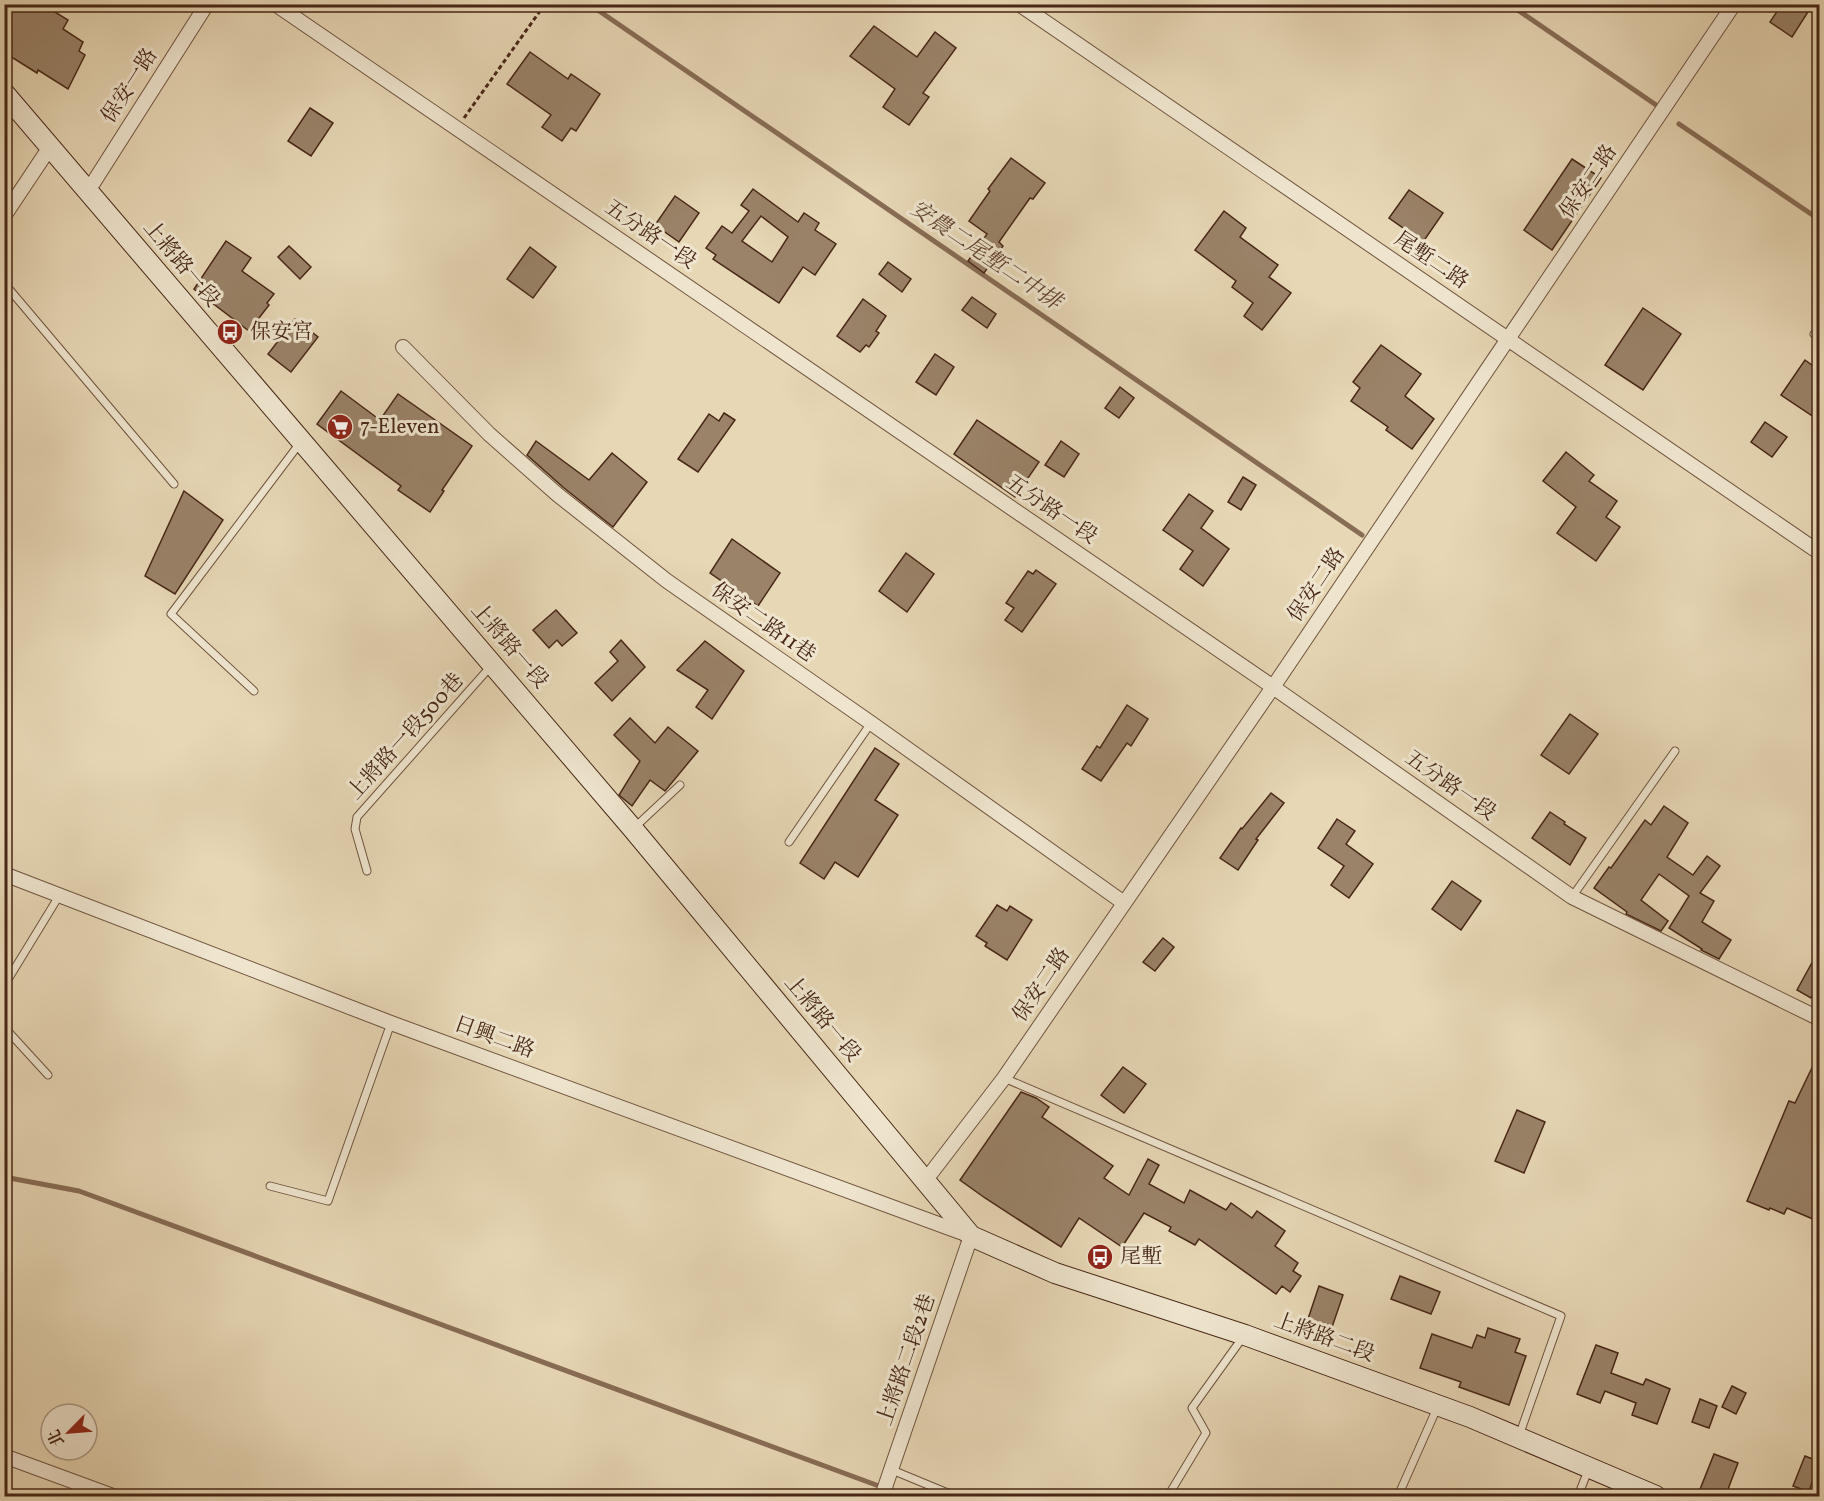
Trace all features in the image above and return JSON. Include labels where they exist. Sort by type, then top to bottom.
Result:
[{"type":"main road","name":"上將路一段","points":[[4,93],[633,829],[971,1236]]},
{"type":"main road","name":"上將路二段","points":[[971,1236],[1055,1273],[1245,1335],[1470,1417],[1656,1497]]},
{"type":"street","name":"保安一路","points":[[87,191],[207,4]]},
{"type":"street","name":"五分路一段","points":[[275,4],[1273,687],[1572,897],[1820,1019]]},
{"type":"street","name":"尾塹二路","points":[[1019,4],[1509,340],[1817,547]]},
{"type":"street","name":"保安二路","points":[[925,1181],[1004,1078],[1273,687],[1734,4]]},
{"type":"street","points":[[4,216],[50,147]]},
{"type":"street","name":"保安二路11巷","points":[[403,347],[489,434],[558,495],[667,581],[1124,903]]},
{"type":"street","name":"日興二路","points":[[4,874],[391,1023],[971,1236]]},
{"type":"street","name":"上將路二段2巷","points":[[882,1497],[971,1236]]},
{"type":"street","points":[[4,1456],[113,1497]]},
{"type":"lane","points":[[4,283],[174,484]]},
{"type":"lane","points":[[254,691],[171,614],[301,441]]},
{"type":"lane","name":"上將路一段500巷","points":[[367,871],[355,829],[357,817],[493,664]]},
{"type":"lane","points":[[789,842],[871,723]]},
{"type":"lane","points":[[1572,897],[1675,751]]},
{"type":"lane","points":[[633,829],[680,785]]},
{"type":"lane","points":[[4,986],[59,896]]},
{"type":"lane","points":[[270,1186],[328,1201],[391,1023]]},
{"type":"lane","points":[[4,1027],[48,1075]]},
{"type":"lane","points":[[1004,1078],[1561,1316],[1518,1438]]},
{"type":"lane","points":[[1168,1497],[1206,1433],[1192,1408],[1245,1335]]},
{"type":"lane","points":[[1398,1497],[1438,1406]]},
{"type":"lane","points":[[1578,1497],[1589,1468]]},
{"type":"lane","points":[[892,1470],[955,1497]]},
{"type":"path","points":[[457,128],[545,4]]},
{"type":"building","points":[[4,4],[42,4],[68,20],[63,29],[83,42],[79,51],[85,55],[68,89],[5,53],[12,42],[4,37]]},
{"type":"building","points":[[1782,4],[1813,4],[1792,37],[1770,22]]},
{"type":"building","points":[[874,26],[917,57],[935,32],[956,48],[923,93],[929,97],[909,125],[883,107],[895,89],[850,56]]},
{"type":"building","points":[[530,52],[568,79],[571,74],[600,94],[576,131],[571,128],[562,141],[542,127],[551,115],[507,84]]},
{"type":"building","points":[[310,108],[333,123],[311,156],[288,141]]},
{"type":"building","points":[[1011,158],[1045,183],[1033,199],[1030,198],[999,242],[1003,246],[984,273],[968,261],[987,234],[969,221],[990,191],[988,189]]},
{"type":"building","points":[[1572,159],[1601,178],[1552,250],[1524,230]]},
{"type":"building","points":[[753,189],[798,222],[804,213],[819,223],[815,230],[836,244],[815,275],[803,267],[779,303],[713,259],[716,255],[706,248],[722,226],[732,233],[749,211],[741,205]],"holes":[[[761,216],[788,237],[772,262],[742,241]]]},
{"type":"building","points":[[1409,190],[1443,213],[1423,242],[1389,218]]},
{"type":"building","points":[[675,196],[699,213],[679,242],[655,225]]},
{"type":"building","points":[[1224,211],[1246,228],[1240,237],[1278,265],[1269,277],[1291,293],[1262,330],[1244,316],[1253,303],[1232,287],[1236,281],[1195,250]]},
{"type":"building","points":[[226,241],[251,258],[242,271],[274,294],[267,303],[269,305],[249,331],[194,289]]},
{"type":"building","points":[[289,246],[311,267],[300,279],[278,257]]},
{"type":"building","points":[[530,247],[556,267],[533,298],[507,279]]},
{"type":"building","points":[[888,262],[911,279],[902,292],[879,274]]},
{"type":"building","points":[[972,297],[996,314],[987,328],[962,310]]},
{"type":"building","points":[[863,299],[886,316],[876,331],[879,333],[869,347],[866,345],[860,352],[837,336]]},
{"type":"building","points":[[1643,308],[1681,334],[1643,390],[1605,365]]},
{"type":"building","points":[[295,319],[318,337],[291,372],[268,354]]},
{"type":"building","points":[[1381,345],[1421,374],[1405,396],[1434,419],[1412,449],[1386,430],[1388,427],[1351,401],[1360,388],[1353,382]]},
{"type":"building","points":[[935,354],[954,367],[936,395],[916,382]]},
{"type":"building","points":[[1805,360],[1820,371],[1820,421],[1781,395]]},
{"type":"building","points":[[1120,387],[1134,398],[1119,418],[1105,408]]},
{"type":"building","points":[[341,391],[380,420],[398,394],[472,446],[430,512],[398,490],[401,486],[317,424]]},
{"type":"building","points":[[724,413],[735,420],[698,472],[678,459],[709,414],[719,421]]},
{"type":"building","points":[[977,420],[1039,462],[1015,497],[954,454]]},
{"type":"building","points":[[1765,422],[1787,437],[1772,457],[1751,442]]},
{"type":"building","points":[[536,441],[589,480],[612,453],[647,482],[613,527],[527,455]]},
{"type":"building","points":[[1061,441],[1079,454],[1064,477],[1045,465]]},
{"type":"building","points":[[1566,452],[1594,475],[1589,481],[1617,501],[1606,517],[1620,527],[1596,561],[1557,533],[1576,507],[1543,481]]},
{"type":"building","points":[[1243,477],[1256,485],[1241,510],[1228,502]]},
{"type":"building","points":[[184,491],[223,520],[175,594],[145,576]]},
{"type":"building","points":[[1189,494],[1213,511],[1201,528],[1229,549],[1203,586],[1180,569],[1193,551],[1163,530]]},
{"type":"building","points":[[732,539],[780,573],[758,606],[710,573]]},
{"type":"building","points":[[906,553],[934,574],[907,612],[879,591]]},
{"type":"building","points":[[1036,570],[1056,584],[1022,632],[1005,620],[1014,608],[1006,603],[1028,571],[1033,574]]},
{"type":"building","points":[[556,610],[577,633],[562,646],[557,640],[549,648],[533,630]]},
{"type":"building","points":[[621,640],[645,667],[612,701],[595,683],[618,661],[610,652]]},
{"type":"building","points":[[705,641],[744,671],[712,719],[696,707],[708,690],[677,670]]},
{"type":"building","points":[[1127,705],[1148,719],[1131,746],[1127,743],[1101,781],[1082,769],[1097,746],[1100,748]]},
{"type":"building","points":[[1570,714],[1598,734],[1569,774],[1541,755]]},
{"type":"building","points":[[630,718],[655,743],[668,727],[698,751],[665,791],[650,780],[632,806],[619,795],[640,761],[614,735]]},
{"type":"building","points":[[875,748],[899,764],[875,800],[898,815],[858,877],[835,862],[824,879],[800,863]]},
{"type":"building","points":[[1271,793],[1284,803],[1256,839],[1258,840],[1238,870],[1220,858],[1241,828]]},
{"type":"building","points":[[1664,806],[1688,823],[1667,857],[1693,875],[1707,856],[1720,866],[1700,893],[1714,901],[1702,922],[1731,940],[1719,959],[1701,950],[1669,928],[1689,896],[1659,874],[1641,900],[1668,921],[1661,931],[1626,914],[1627,912],[1594,888],[1645,820],[1651,825]]},
{"type":"building","points":[[1550,812],[1586,838],[1570,865],[1532,838]]},
{"type":"building","points":[[1337,819],[1355,831],[1346,844],[1373,864],[1349,898],[1331,885],[1344,866],[1318,848]]},
{"type":"building","points":[[1452,881],[1481,901],[1461,930],[1432,909]]},
{"type":"building","points":[[997,905],[1007,911],[1010,906],[1032,920],[1007,960],[985,946],[987,943],[976,936]]},
{"type":"building","points":[[1163,938],[1174,947],[1155,971],[1143,962]]},
{"type":"building","points":[[1820,948],[1820,981],[1811,998],[1797,990]]},
{"type":"building","points":[[1820,1051],[1820,1222],[1787,1208],[1784,1214],[1747,1201],[1789,1101],[1795,1103]]},
{"type":"building","points":[[1123,1067],[1146,1084],[1124,1113],[1101,1095]]},
{"type":"building","points":[[1021,1092],[1049,1107],[1042,1117],[1113,1166],[1104,1178],[1129,1195],[1148,1159],[1159,1165],[1149,1184],[1184,1203],[1190,1190],[1226,1210],[1231,1203],[1252,1218],[1257,1211],[1285,1231],[1275,1246],[1298,1263],[1293,1271],[1301,1276],[1290,1292],[1282,1286],[1276,1294],[1199,1239],[1195,1245],[1169,1231],[1171,1227],[1144,1213],[1122,1247],[1079,1218],[1061,1247],[960,1180]]},
{"type":"building","points":[[1517,1110],[1545,1122],[1524,1173],[1495,1161]]},
{"type":"building","points":[[1400,1276],[1440,1292],[1431,1314],[1391,1299]]},
{"type":"building","points":[[1319,1286],[1343,1295],[1330,1333],[1306,1325]]},
{"type":"building","points":[[1488,1328],[1520,1339],[1515,1352],[1526,1356],[1509,1405],[1459,1387],[1461,1382],[1420,1368],[1432,1334],[1472,1348],[1477,1335],[1485,1338]]},
{"type":"building","points":[[1596,1345],[1618,1353],[1611,1373],[1643,1385],[1646,1379],[1670,1389],[1657,1424],[1632,1415],[1636,1403],[1605,1391],[1600,1403],[1577,1394]]},
{"type":"building","points":[[1732,1386],[1746,1393],[1736,1414],[1722,1407]]},
{"type":"building","points":[[1700,1399],[1717,1406],[1709,1428],[1692,1422]]},
{"type":"building","points":[[1714,1454],[1738,1463],[1725,1497],[1697,1497]]},
{"type":"building","points":[[1805,1456],[1820,1462],[1820,1485],[1812,1482],[1809,1492],[1793,1486]]},
{"type":"waterway","name":"安農二尾塹二中排","points":[[589,4],[1362,535]]},
{"type":"waterway","points":[[1509,4],[1659,107]]},
{"type":"waterway","points":[[1679,124],[1820,220]]},
{"type":"waterway","points":[[4,1177],[79,1191],[906,1496]]},
{"type":"place","name":"保安宮","points":[[230,332]]},
{"type":"place","name":"7-Eleven","points":[[340,427]]},
{"type":"place","name":"尾塹","points":[[1100,1257]]}]
